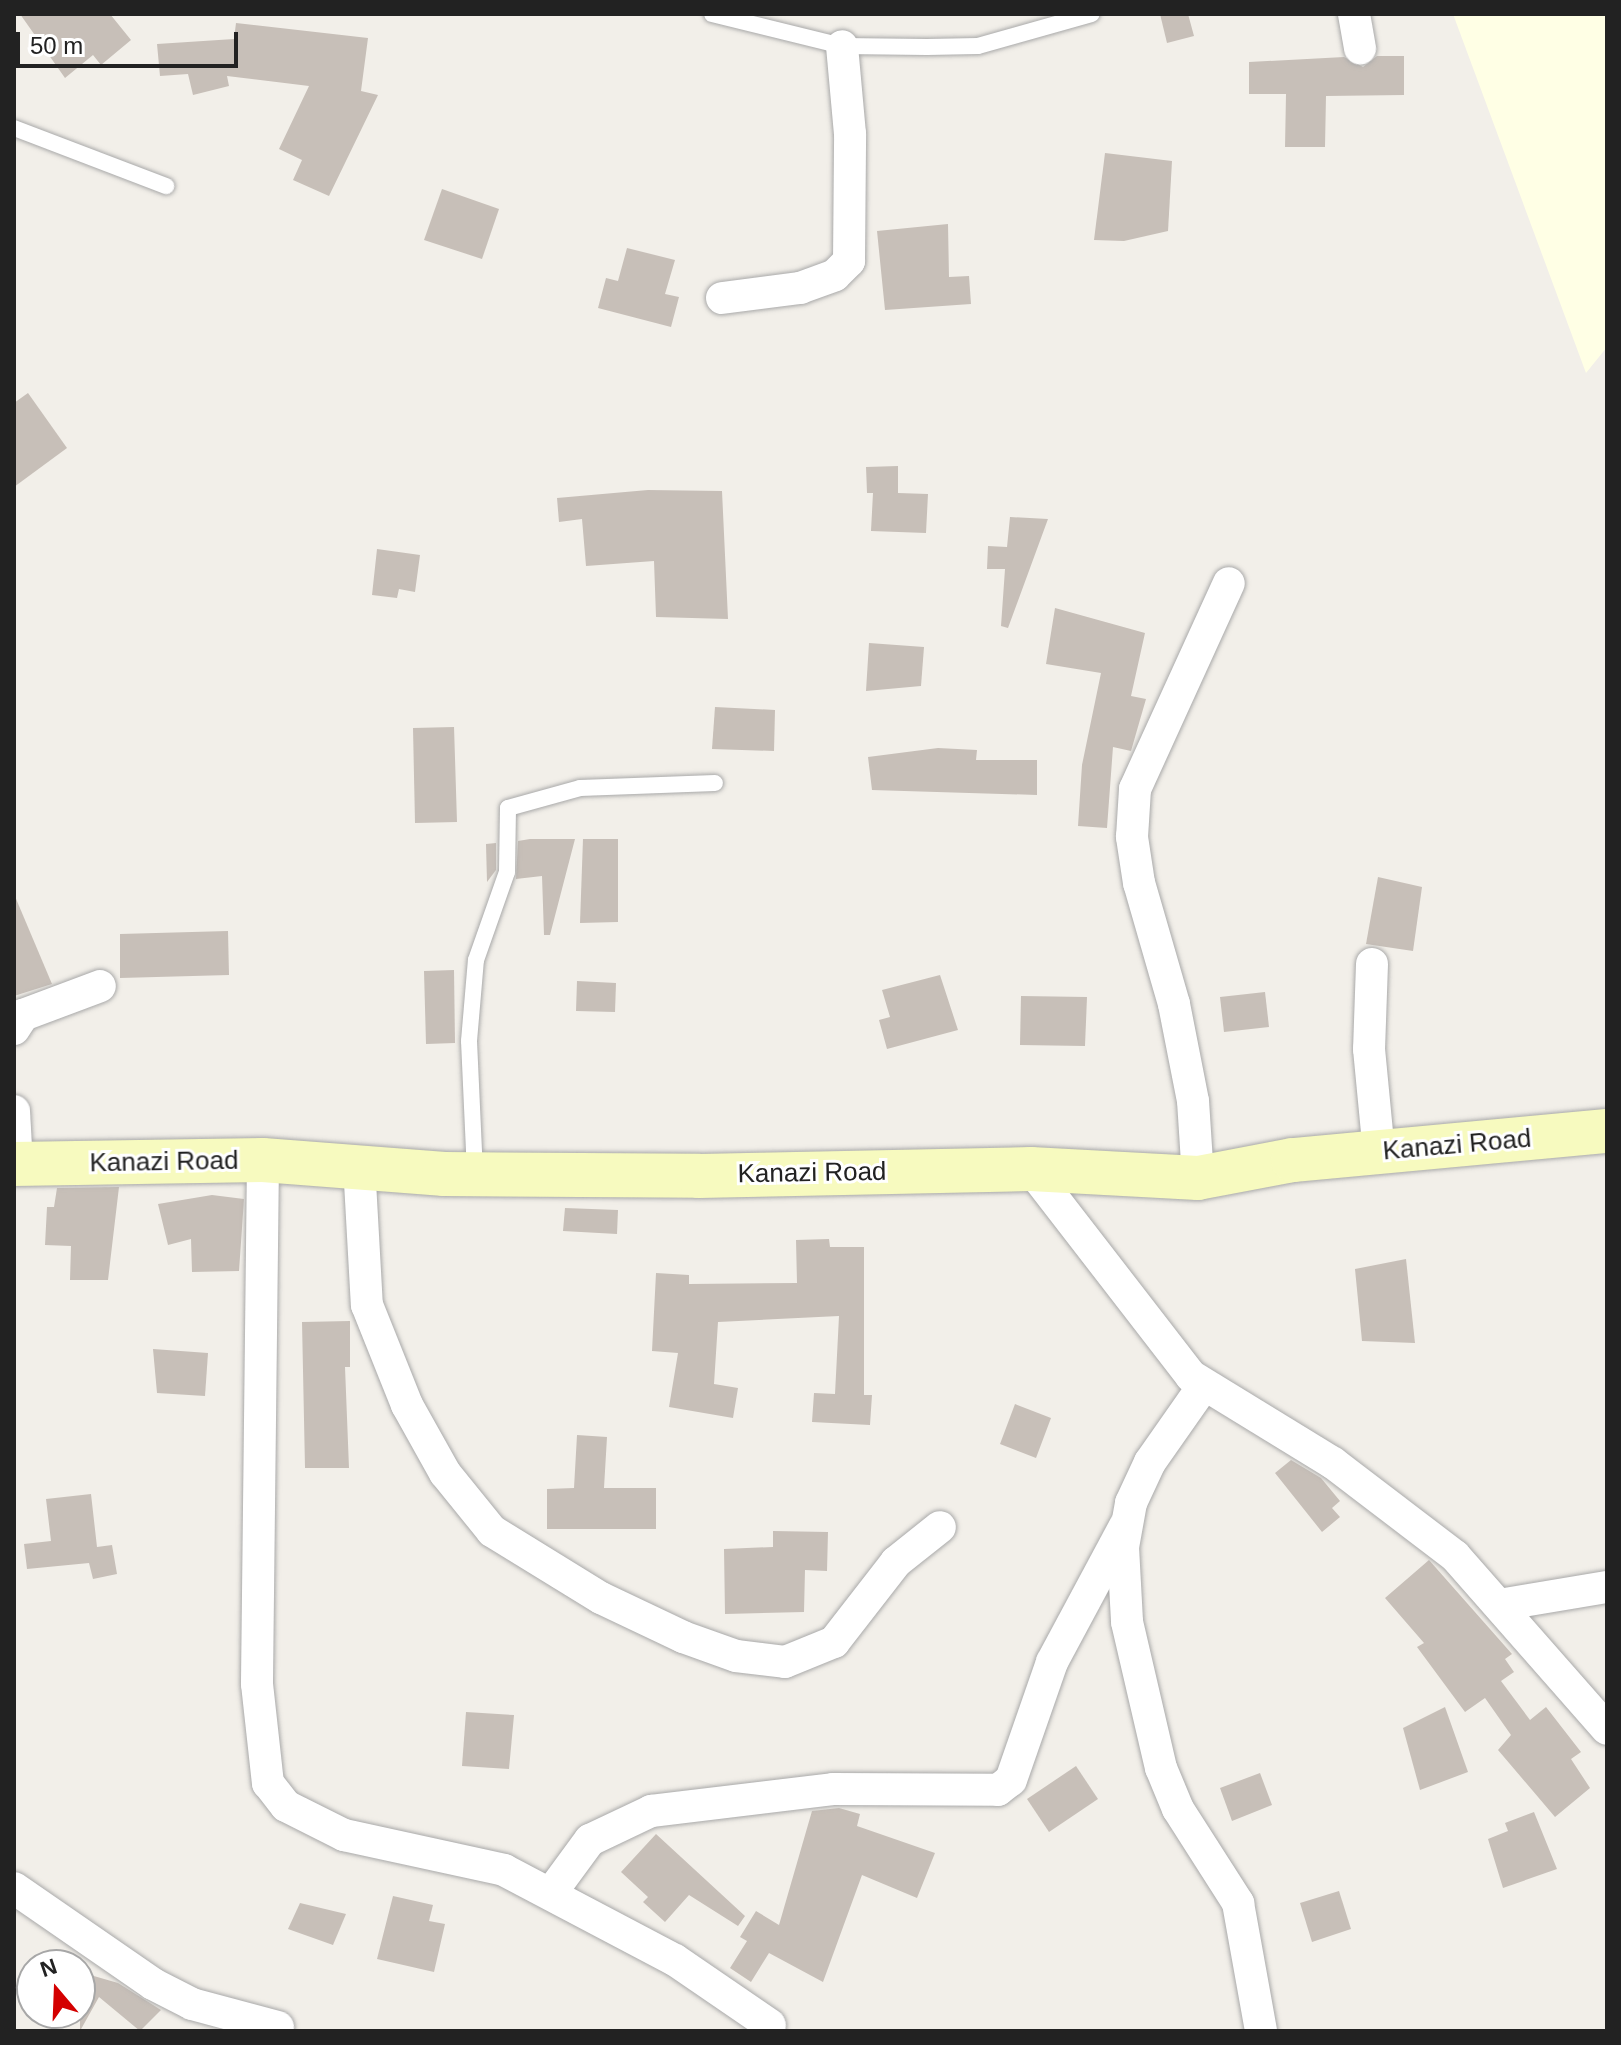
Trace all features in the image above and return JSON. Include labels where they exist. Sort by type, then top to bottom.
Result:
[{"type":"main road","name":"Kanazi Road","points":[[16,1164],[263,1160],[475,1174],[1031,1169],[1198,1178],[1379,1152],[1607,1131]]},
{"type":"street","points":[[1354,14],[1360,48]]},
{"type":"street","points":[[722,298],[800,288],[835,275],[849,261],[850,134],[842,46]]},
{"type":"street","points":[[1198,1178],[1191,1089],[1132,837],[1135,789],[1229,583]]},
{"type":"street","points":[[1372,964],[1369,1033],[1379,1152]]},
{"type":"street","points":[[14,1029],[23,1015],[100,986]]},
{"type":"street","points":[[14,1111],[16,1164]]},
{"type":"street","points":[[263,1160],[257,1684],[268,1783],[286,1806],[344,1835],[504,1870],[675,1960],[770,2025]]},
{"type":"street","points":[[359,1164],[367,1305],[407,1405],[445,1473],[492,1531],[601,1598],[683,1637],[736,1656],[785,1662],[834,1642],[896,1562],[940,1527]]},
{"type":"street","points":[[1031,1169],[1094,1256],[1204,1385],[1333,1463],[1410,1520],[1499,1605],[1607,1729]]},
{"type":"street","points":[[551,1893],[590,1840],[651,1811],[833,1789],[998,1790],[1011,1780],[1052,1662],[1125,1526],[1150,1462],[1204,1385]]},
{"type":"street","points":[[1125,1526],[1127,1622],[1150,1735],[1178,1809],[1207,1845],[1238,1903],[1261,2031]]},
{"type":"street","points":[[1499,1605],[1607,1587]]},
{"type":"street","points":[[14,1888],[153,1984],[192,2004],[278,2027]]},
{"type":"lane","points":[[712,14],[842,46],[978,46],[1092,14]]},
{"type":"lane","points":[[14,128],[166,186]]},
{"type":"lane","points":[[475,1174],[469,1041],[476,960],[507,872],[508,808],[580,788],[715,783]]},
{"type":"shaded area","points":[[1453,14],[1607,14],[1607,347],[1586,373]]},
{"type":"building","points":[[20,14],[110,14],[131,40],[101,65],[93,55],[65,78]]},
{"type":"building","points":[[1160,14],[1188,14],[1194,36],[1167,43]]},
{"type":"building","points":[[236,23],[368,38],[361,91],[378,95],[329,196],[293,180],[302,160],[279,149],[309,86],[227,76],[229,86],[193,95],[188,74],[160,76],[157,44],[234,39]]},
{"type":"building","points":[[1377,56],[1404,56],[1404,95],[1326,96],[1325,147],[1285,147],[1286,94],[1249,94],[1249,62],[1344,57],[1363,67]]},
{"type":"building","points":[[1105,153],[1172,161],[1168,231],[1124,241],[1094,240]]},
{"type":"building","points":[[442,189],[499,209],[482,259],[424,240]]},
{"type":"building","points":[[948,224],[949,277],[969,276],[971,304],[885,310],[877,231]]},
{"type":"building","points":[[627,248],[675,260],[665,294],[679,297],[671,327],[598,308],[606,278],[618,281]]},
{"type":"building","points":[[28,393],[67,448],[14,487],[14,403]]},
{"type":"building","points":[[898,466],[898,493],[928,494],[926,533],[871,531],[873,493],[867,493],[866,467]]},
{"type":"building","points":[[648,490],[722,491],[728,619],[656,617],[654,561],[586,566],[582,519],[559,522],[557,498]]},
{"type":"building","points":[[1010,517],[1048,519],[1008,628],[1001,626],[1005,569],[987,569],[988,546],[1007,547]]},
{"type":"building","points":[[377,549],[420,555],[415,592],[399,589],[397,598],[372,595]]},
{"type":"building","points":[[1055,608],[1145,633],[1131,696],[1146,699],[1131,751],[1113,747],[1107,828],[1078,826],[1082,765],[1101,673],[1046,664]]},
{"type":"building","points":[[869,643],[924,647],[921,686],[866,691]]},
{"type":"building","points":[[715,707],[775,710],[774,751],[712,749]]},
{"type":"building","points":[[454,727],[457,822],[415,823],[413,728]]},
{"type":"building","points":[[938,748],[977,750],[976,760],[1037,760],[1037,795],[872,790],[868,757]]},
{"type":"building","points":[[575,839],[550,935],[544,935],[542,876],[516,879],[518,841]]},
{"type":"building","points":[[583,839],[618,839],[618,922],[580,923]]},
{"type":"building","points":[[496,843],[496,870],[487,882],[486,844]]},
{"type":"building","points":[[1378,877],[1422,887],[1413,951],[1366,944]]},
{"type":"building","points":[[14,894],[52,984],[14,996]]},
{"type":"building","points":[[228,931],[229,975],[120,978],[120,934]]},
{"type":"building","points":[[454,970],[455,1043],[426,1044],[424,971]]},
{"type":"building","points":[[940,975],[958,1030],[887,1049],[879,1020],[890,1017],[882,990]]},
{"type":"building","points":[[577,981],[616,983],[615,1012],[576,1011]]},
{"type":"building","points":[[1265,992],[1269,1027],[1224,1032],[1220,997]]},
{"type":"building","points":[[1021,996],[1087,997],[1085,1046],[1020,1045]]},
{"type":"building","points":[[119,1187],[108,1280],[70,1280],[71,1246],[45,1245],[47,1207],[54,1207],[57,1188]]},
{"type":"building","points":[[212,1195],[244,1199],[239,1271],[192,1272],[191,1239],[168,1245],[158,1204]]},
{"type":"building","points":[[565,1208],[618,1210],[617,1234],[563,1231]]},
{"type":"building","points":[[829,1239],[830,1247],[864,1247],[864,1395],[872,1395],[870,1425],[812,1422],[814,1393],[835,1394],[839,1316],[718,1322],[714,1384],[738,1388],[733,1418],[669,1407],[678,1353],[652,1351],[656,1273],[689,1275],[689,1284],[797,1283],[796,1240]]},
{"type":"building","points":[[1406,1259],[1415,1343],[1362,1341],[1355,1269]]},
{"type":"building","points":[[350,1321],[350,1367],[345,1367],[349,1468],[305,1468],[302,1322]]},
{"type":"building","points":[[153,1349],[208,1353],[205,1396],[157,1393]]},
{"type":"building","points":[[1015,1404],[1051,1418],[1036,1458],[1000,1444]]},
{"type":"building","points":[[577,1435],[607,1437],[604,1488],[656,1488],[656,1529],[547,1529],[547,1489],[574,1488]]},
{"type":"building","points":[[1291,1460],[1321,1478],[1340,1501],[1332,1508],[1340,1517],[1322,1532],[1275,1473]]},
{"type":"building","points":[[91,1494],[97,1547],[112,1545],[117,1574],[93,1579],[89,1563],[27,1569],[24,1544],[51,1541],[46,1499]]},
{"type":"building","points":[[773,1531],[828,1532],[827,1571],[805,1570],[804,1612],[725,1614],[724,1549],[773,1547]]},
{"type":"building","points":[[1429,1560],[1512,1654],[1505,1659],[1514,1672],[1501,1681],[1530,1720],[1546,1707],[1581,1752],[1571,1759],[1590,1788],[1555,1817],[1498,1750],[1511,1735],[1485,1698],[1465,1712],[1417,1647],[1424,1643],[1385,1598]]},
{"type":"building","points":[[1445,1707],[1468,1772],[1420,1790],[1403,1728]]},
{"type":"building","points":[[466,1712],[514,1715],[509,1769],[462,1766]]},
{"type":"building","points":[[1076,1766],[1098,1799],[1049,1832],[1027,1799]]},
{"type":"building","points":[[1260,1773],[1272,1805],[1232,1821],[1220,1788]]},
{"type":"building","points":[[839,1808],[860,1814],[857,1826],[935,1853],[917,1898],[862,1875],[823,1982],[769,1953],[751,1982],[730,1968],[747,1941],[740,1937],[756,1911],[779,1925],[812,1811]]},
{"type":"building","points":[[1534,1812],[1557,1869],[1503,1888],[1488,1839],[1508,1831],[1505,1823]]},
{"type":"building","points":[[656,1834],[745,1916],[738,1926],[689,1895],[665,1922],[643,1902],[648,1897],[621,1872]]},
{"type":"building","points":[[1339,1891],[1351,1929],[1312,1942],[1300,1903]]},
{"type":"building","points":[[393,1896],[433,1905],[429,1921],[445,1924],[434,1972],[377,1959]]},
{"type":"building","points":[[300,1903],[346,1914],[333,1945],[288,1929]]},
{"type":"building","points":[[96,1977],[118,1983],[161,2010],[140,2031],[99,1997],[96,2002]]}]
